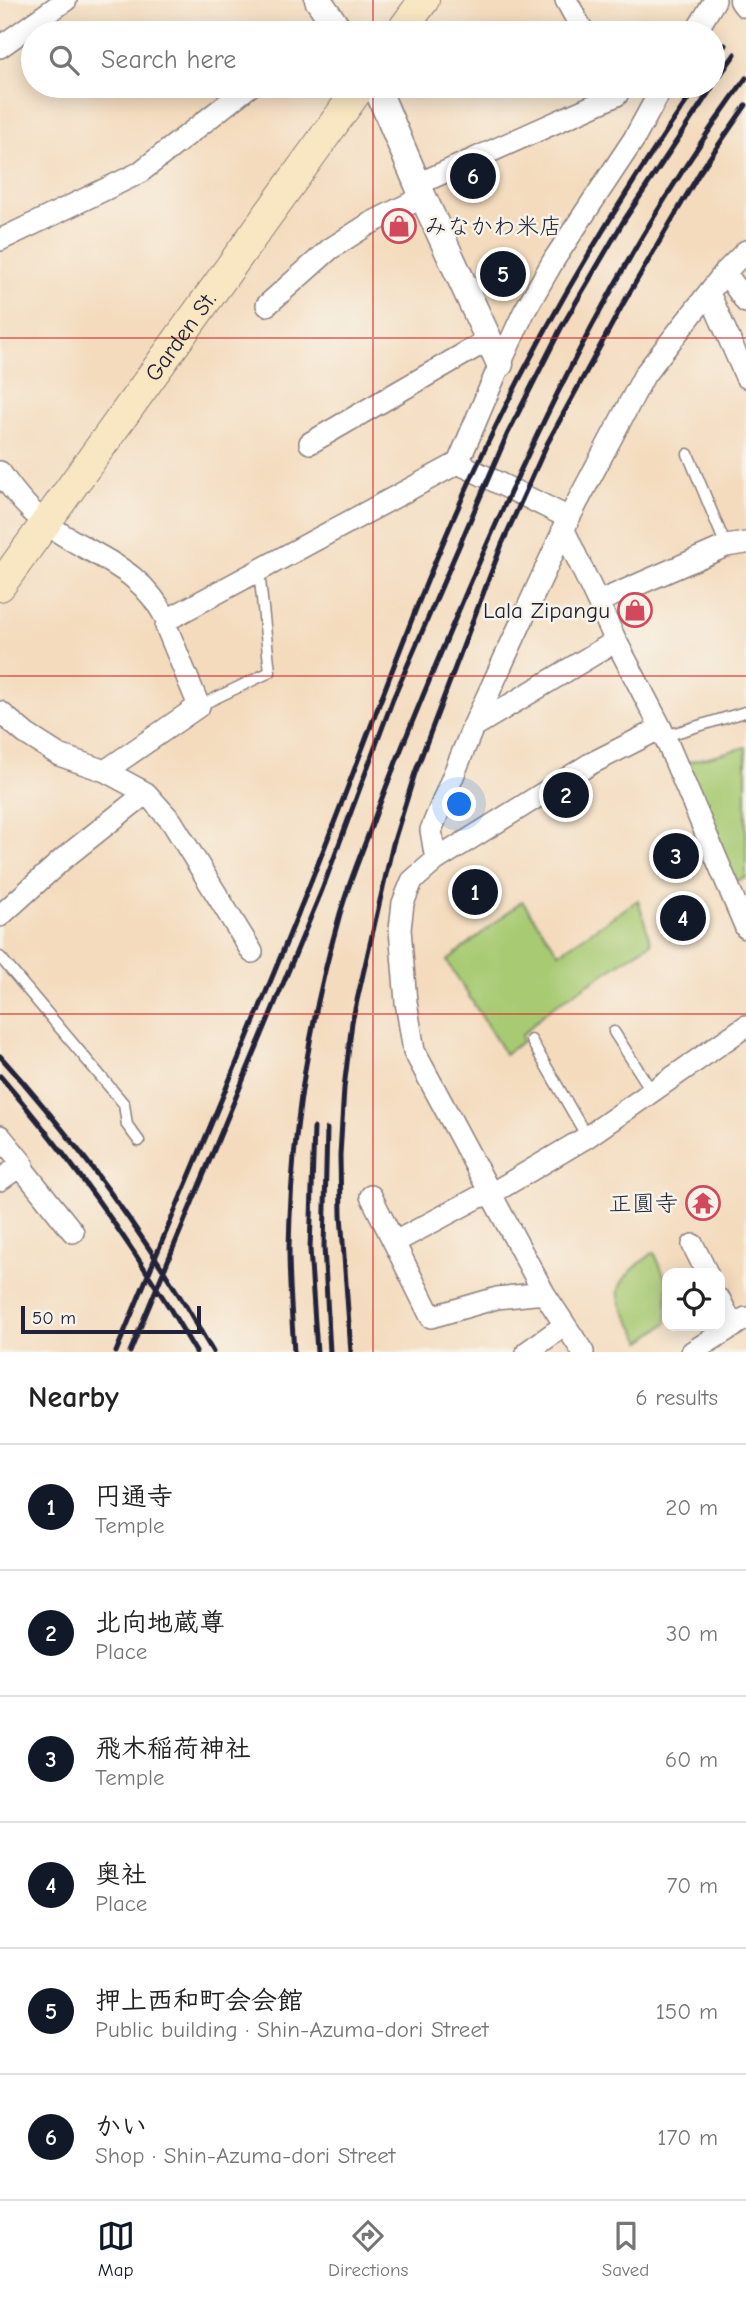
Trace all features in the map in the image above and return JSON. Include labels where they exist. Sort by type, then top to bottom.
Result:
[{"type":"main road","points":[[409,21],[424,0]]},
{"type":"main road","name":"Garden St.","points":[[0,586],[352,98]]},
{"type":"street","points":[[36,21],[65,0]]},
{"type":"street","points":[[318,0],[327,21]]},
{"type":"street","points":[[566,0],[577,21]]},
{"type":"street","points":[[702,21],[715,0]]},
{"type":"street","points":[[0,47],[21,32]]},
{"type":"street","points":[[0,240],[139,173],[235,98]]},
{"type":"street","points":[[381,98],[420,191],[494,352]]},
{"type":"street","points":[[267,305],[330,249],[420,191],[599,98]]},
{"type":"street","points":[[625,98],[646,113]]},
{"type":"street","points":[[167,620],[458,463],[494,352],[524,312],[555,258],[634,139],[655,98]]},
{"type":"street","points":[[436,860],[431,830],[473,727],[566,523],[645,373],[725,272],[746,251]]},
{"type":"street","points":[[725,272],[746,302]]},
{"type":"street","points":[[709,293],[746,377]]},
{"type":"street","points":[[310,443],[494,352]]},
{"type":"street","points":[[458,463],[566,523],[616,641],[738,887],[746,928]]},
{"type":"street","points":[[0,472],[30,510],[45,523],[128,571],[156,599],[167,620],[166,626],[199,706],[105,771]]},
{"type":"street","points":[[598,602],[736,545]]},
{"type":"street","points":[[473,727],[616,641]]},
{"type":"street","points":[[0,712],[26,734],[59,755],[105,771],[146,793],[172,822],[252,952]]},
{"type":"street","points":[[583,1352],[544,1293],[414,1051],[406,1002],[400,929],[403,903],[412,881],[436,860],[590,764],[663,732]]},
{"type":"street","points":[[0,916],[63,859],[146,793]]},
{"type":"street","points":[[395,1242],[479,1197],[489,1195],[587,1137],[746,1026]]},
{"type":"street","points":[[0,1136],[73,1232]]},
{"type":"street","points":[[0,1180],[21,1167]]},
{"type":"street","points":[[371,1196],[431,1317],[497,1298],[544,1293]]},
{"type":"street","points":[[693,1245],[704,1268]]},
{"type":"street","points":[[692,1352],[740,1323],[725,1306]]},
{"type":"street","points":[[527,1352],[565,1325]]},
{"type":"lane","points":[[688,454],[736,545]]},
{"type":"lane","points":[[199,706],[270,672],[259,571]]},
{"type":"lane","points":[[663,732],[745,712]]},
{"type":"lane","points":[[0,957],[124,1104],[127,1125],[139,1141]]},
{"type":"lane","points":[[614,1032],[651,1090]]},
{"type":"lane","points":[[531,1040],[587,1137]]},
{"type":"green space","points":[[746,747],[746,878],[735,881],[685,763]]},
{"type":"green space","points":[[638,900],[651,943],[548,1010],[521,1036],[523,1041],[505,1054],[447,961],[522,901],[559,953]]},
{"type":"green space","points":[[654,1252],[662,1270],[662,1327],[642,1341],[624,1312],[619,1292],[621,1284],[638,1264]]},
{"type":"railway","points":[[725,68],[735,54]]},
{"type":"railway","points":[[294,1352],[289,1248],[297,1124],[318,1002],[349,886],[404,741],[466,593],[558,392],[591,327],[664,200],[746,78]]},
{"type":"railway","points":[[116,1352],[288,938],[421,596],[468,485],[516,385],[564,297],[641,169],[689,98]]},
{"type":"railway","points":[[130,1352],[322,890],[393,699],[507,435],[561,328],[623,222],[705,98]]},
{"type":"railway","points":[[351,1352],[341,1215],[340,1155],[344,1088],[352,1022],[393,844],[415,773],[502,544],[547,444],[623,304],[700,172],[746,105]]},
{"type":"railway","points":[[0,1056],[59,1125],[114,1198],[166,1274],[213,1352]]},
{"type":"railway","points":[[0,1076],[54,1142],[104,1210],[152,1280],[196,1352]]},
{"type":"railway","points":[[314,1128],[310,1249],[317,1352]]},
{"type":"railway","points":[[327,1129],[324,1246],[330,1352]]},
{"type":"place","name":"かい","points":[[473,176]]},
{"type":"place","name":"みなかわ米店","points":[[399,226]]},
{"type":"place","name":"押上西和町会会館","points":[[503,274]]},
{"type":"place","name":"Lala Zipangu","points":[[635,610]]},
{"type":"place","name":"北向地蔵尊","points":[[566,795]]},
{"type":"place","name":"飛木稲荷神社","points":[[676,856]]},
{"type":"place","name":"円通寺","points":[[475,892]]},
{"type":"place","name":"奥社","points":[[683,918]]},
{"type":"place","name":"正圓寺","points":[[703,1203]]}]
